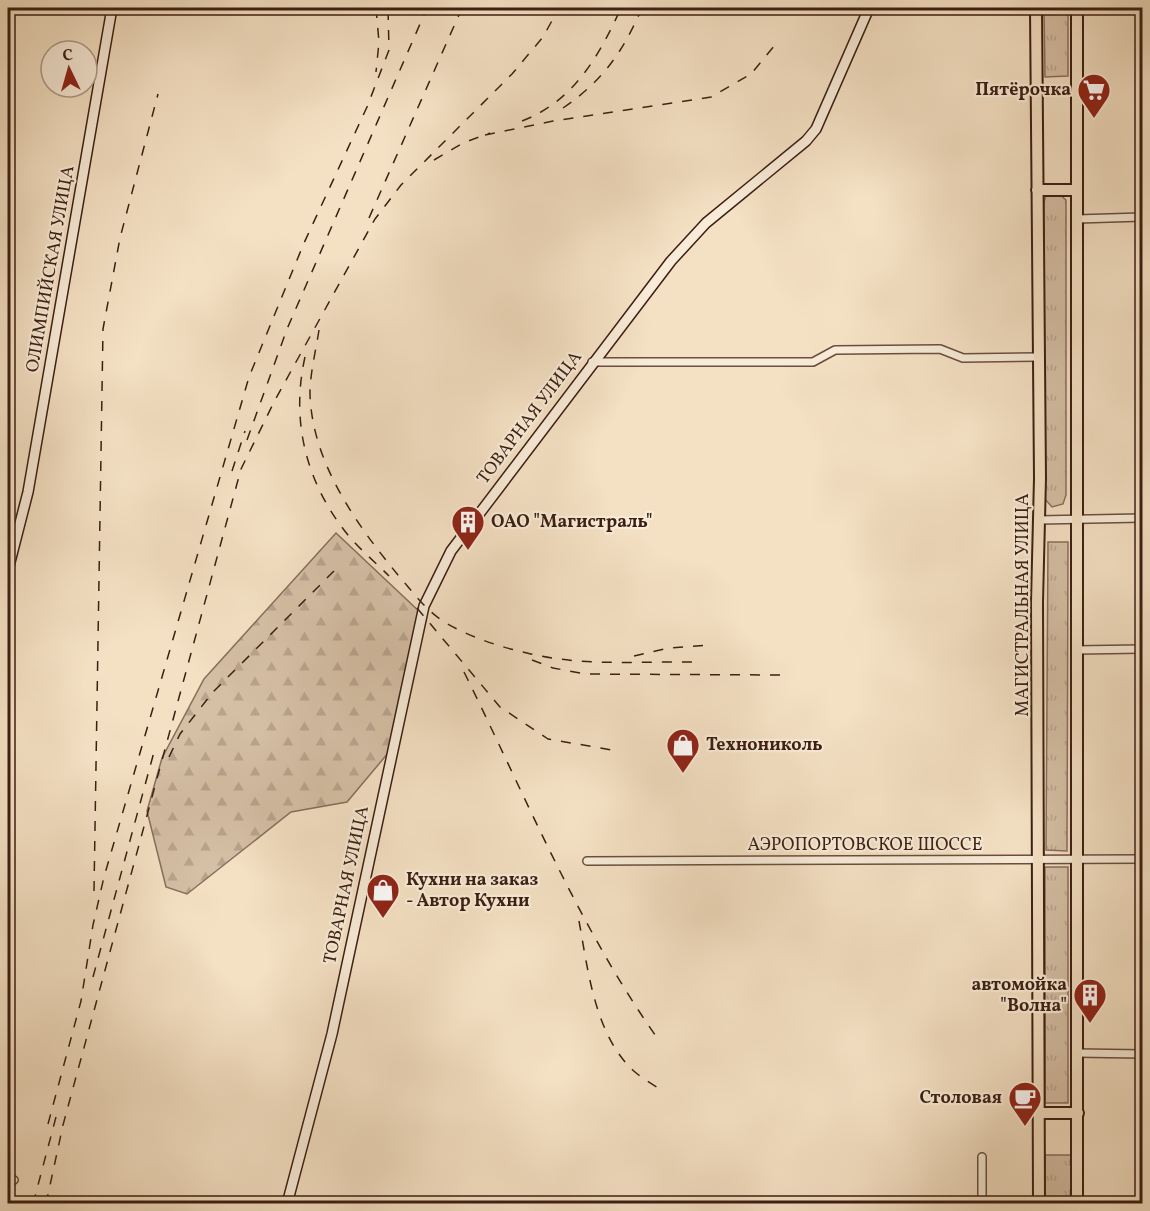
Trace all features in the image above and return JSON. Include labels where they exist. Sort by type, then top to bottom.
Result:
[{"type":"main road","name":"МАГИСТРАЛЬНАЯ УЛИЦА","points":[[1036,8],[1039,1203]]},
{"type":"main road","points":[[1077,8],[1077,1203]]},
{"type":"main road","points":[[1037,190],[1077,190]]},
{"type":"main road","points":[[1040,1113],[1078,1113]]},
{"type":"street","name":"ОЛИМПИЙСКАЯ УЛИЦА","points":[[8,570],[28,492],[112,8]]},
{"type":"street","name":"ТОВАРНАЯ УЛИЦА","points":[[287,1203],[332,1034],[424,606],[451,551],[592,362],[671,261],[706,223],[806,141],[816,129],[869,8]]},
{"type":"street","points":[[1077,219],[1143,217]]},
{"type":"street","points":[[592,362],[813,362],[835,350],[940,349],[963,358],[1038,357]]},
{"type":"street","points":[[1039,520],[1143,518]]},
{"type":"street","points":[[1076,650],[1143,650]]},
{"type":"street","name":"АЭРОПОРТОВСКОЕ ШОССЕ","points":[[587,861],[1143,859]]},
{"type":"street","points":[[1077,1053],[1143,1054]]},
{"type":"street","points":[[982,1157],[982,1203]]},
{"type":"green space","points":[[1044,8],[1068,8],[1068,76],[1045,77]]},
{"type":"green space","points":[[1058,193],[1066,200],[1066,495],[1063,504],[1052,507],[1044,498],[1044,202],[1046,195]]},
{"type":"green space","points":[[336,533],[422,614],[394,746],[347,802],[291,812],[187,894],[166,887],[147,811],[162,758],[204,679]]},
{"type":"green space","points":[[1048,542],[1068,542],[1067,851],[1046,850]]},
{"type":"green space","points":[[1045,867],[1068,867],[1068,1103],[1045,1103]]},
{"type":"green space","points":[[1045,1155],[1072,1155],[1072,1203],[1044,1204]]},
{"type":"railway","points":[[376,8],[379,42],[376,72]]},
{"type":"railway","points":[[48,1124],[81,1001],[93,925],[104,877],[249,377],[304,243],[367,107],[389,50],[388,8]]},
{"type":"railway","points":[[247,440],[287,329],[427,8]]},
{"type":"railway","points":[[369,218],[462,8]]},
{"type":"railway","points":[[46,1204],[63,1125],[241,469],[275,400],[375,219],[401,185],[512,74],[543,37],[559,8]]},
{"type":"railway","points":[[522,121],[556,102],[583,75],[604,43],[621,8]]},
{"type":"railway","points":[[563,108],[590,87],[611,64],[642,8]]},
{"type":"railway","points":[[485,135],[553,121],[711,97],[751,74],[775,45]]},
{"type":"railway","points":[[94,891],[103,329],[120,238],[158,94]]},
{"type":"railway","points":[[434,160],[463,143],[490,133]]},
{"type":"railway","points":[[319,330],[310,394],[319,444],[328,468],[339,491],[367,535],[432,613],[446,623],[475,637],[506,648],[548,657],[591,662],[700,662]]},
{"type":"railway","points":[[305,357],[301,380],[301,426],[305,448],[319,490],[344,530],[389,576]]},
{"type":"railway","points":[[232,471],[245,431]]},
{"type":"railway","points":[[169,757],[180,734],[213,692],[337,568]]},
{"type":"railway","points":[[417,608],[500,707],[548,739],[612,750]]},
{"type":"railway","points":[[634,656],[669,648],[711,645]]},
{"type":"railway","points":[[532,660],[553,668],[585,674],[782,675]]},
{"type":"railway","points":[[464,672],[579,908],[604,954],[660,1042]]},
{"type":"railway","points":[[93,977],[154,752]]},
{"type":"railway","points":[[579,921],[595,1002],[611,1041],[621,1057],[635,1072],[663,1091]]},
{"type":"railway","points":[[33,1204],[56,1117]]},
{"type":"place","name":"Пятёрочка","points":[[1094,119]]},
{"type":"place","name":"ОАО \"Магистраль\"","points":[[468,551]]},
{"type":"place","name":"Технониколь","points":[[683,774]]},
{"type":"place","name":"Кухни на заказ - Автор Кухни","points":[[383,919]]},
{"type":"place","name":"автомойка \"Волна\"","points":[[1090,1024]]},
{"type":"place","name":"Столовая","points":[[1025,1127]]}]
